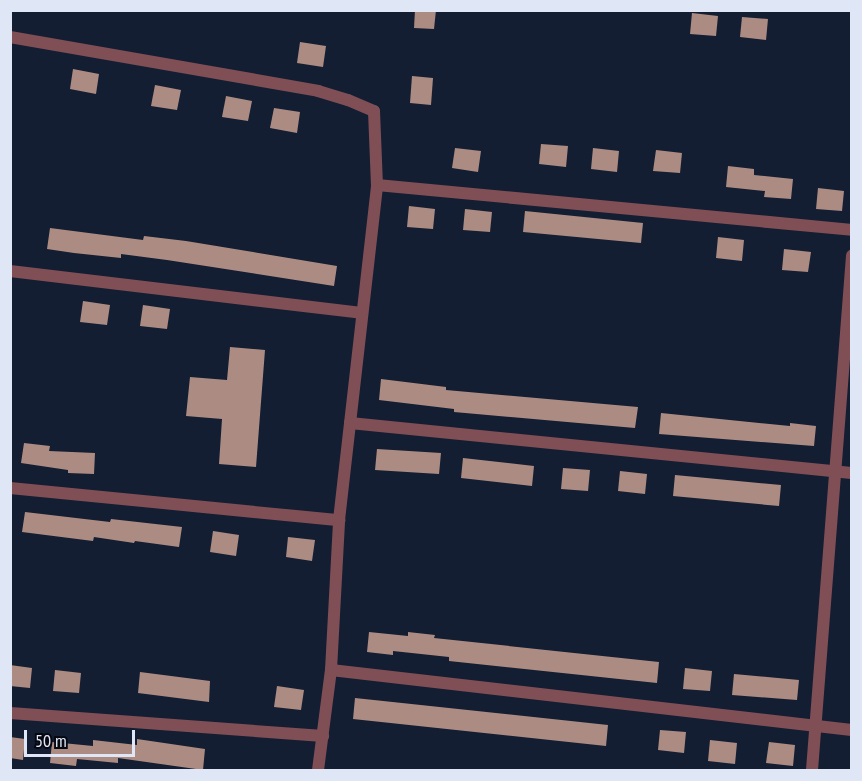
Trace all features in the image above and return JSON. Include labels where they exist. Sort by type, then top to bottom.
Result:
[{"type":"street","points":[[10,37],[318,91],[374,111],[377,185],[339,520],[331,670],[318,771]]},
{"type":"street","points":[[377,185],[852,230]]},
{"type":"street","points":[[812,771],[852,256]]},
{"type":"street","points":[[10,271],[362,313]]},
{"type":"street","points":[[350,423],[852,473]]},
{"type":"street","points":[[10,488],[339,520]]},
{"type":"street","points":[[331,670],[852,730]]},
{"type":"street","points":[[10,713],[323,736]]},
{"type":"building","points":[[415,10],[436,10],[434,29],[414,28]]},
{"type":"building","points":[[692,13],[718,16],[716,36],[690,34]]},
{"type":"building","points":[[742,17],[768,19],[766,40],[740,37]]},
{"type":"building","points":[[300,42],[326,46],[323,67],[297,63]]},
{"type":"building","points":[[73,69],[99,74],[96,94],[70,89]]},
{"type":"building","points":[[412,76],[433,78],[431,105],[410,103]]},
{"type":"building","points":[[155,85],[181,90],[177,110],[151,106]]},
{"type":"building","points":[[226,96],[252,101],[248,121],[222,117]]},
{"type":"building","points":[[274,108],[300,112],[297,133],[270,128]]},
{"type":"building","points":[[541,144],[568,146],[566,167],[539,164]]},
{"type":"building","points":[[455,148],[481,151],[478,172],[452,168]]},
{"type":"building","points":[[593,148],[619,151],[617,172],[591,169]]},
{"type":"building","points":[[656,150],[682,153],[680,173],[653,171]]},
{"type":"building","points":[[728,166],[754,169],[754,175],[793,179],[791,199],[764,197],[765,191],[726,187]]},
{"type":"building","points":[[818,188],[844,191],[842,211],[816,209]]},
{"type":"building","points":[[409,206],[435,209],[433,229],[407,227]]},
{"type":"building","points":[[465,209],[492,212],[490,232],[463,230]]},
{"type":"building","points":[[525,211],[643,223],[641,243],[523,232]]},
{"type":"building","points":[[50,228],[143,240],[144,236],[186,241],[337,266],[334,286],[121,254],[121,258],[47,249]]},
{"type":"building","points":[[718,237],[744,240],[742,261],[716,258]]},
{"type":"building","points":[[784,249],[811,252],[808,272],[782,270]]},
{"type":"building","points":[[83,301],[110,305],[107,325],[80,322]]},
{"type":"building","points":[[143,305],[170,309],[167,329],[140,326]]},
{"type":"building","points":[[230,347],[265,350],[256,467],[219,464],[222,419],[186,416],[190,377],[227,380]]},
{"type":"building","points":[[381,379],[446,387],[446,390],[638,407],[635,428],[454,412],[454,409],[379,400]]},
{"type":"building","points":[[661,413],[790,426],[790,423],[816,426],[814,446],[659,434]]},
{"type":"building","points":[[24,443],[50,446],[49,451],[95,453],[94,474],[68,473],[68,470],[21,463]]},
{"type":"building","points":[[377,449],[441,453],[439,474],[375,470]]},
{"type":"building","points":[[463,458],[534,466],[532,486],[461,478]]},
{"type":"building","points":[[563,468],[590,470],[588,491],[561,489]]},
{"type":"building","points":[[620,471],[647,474],[645,494],[618,491]]},
{"type":"building","points":[[675,475],[781,485],[779,506],[673,496]]},
{"type":"building","points":[[25,512],[110,522],[111,519],[182,527],[179,547],[94,537],[93,541],[22,532]]},
{"type":"building","points":[[213,531],[239,535],[236,556],[210,552]]},
{"type":"building","points":[[288,537],[315,540],[312,561],[286,557]]},
{"type":"building","points":[[369,632],[408,636],[408,632],[435,635],[434,638],[659,662],[657,683],[449,661],[449,657],[393,651],[393,655],[367,652]]},
{"type":"building","points":[[10,665],[32,668],[30,688],[10,686]]},
{"type":"building","points":[[685,668],[712,671],[710,691],[683,689]]},
{"type":"building","points":[[55,670],[81,673],[79,693],[53,691]]},
{"type":"building","points":[[140,672],[210,681],[209,702],[138,693]]},
{"type":"building","points":[[734,674],[799,680],[797,700],[732,695]]},
{"type":"building","points":[[277,686],[304,690],[301,710],[274,707]]},
{"type":"building","points":[[355,698],[608,725],[606,746],[353,719]]},
{"type":"building","points":[[660,730],[686,732],[684,753],[658,750]]},
{"type":"building","points":[[10,737],[25,739],[23,760],[10,758]]},
{"type":"building","points":[[137,739],[205,749],[203,770],[118,758],[118,763],[77,759],[76,766],[50,763],[52,742],[93,746],[93,740],[137,745]]},
{"type":"building","points":[[710,740],[737,743],[735,764],[708,761]]},
{"type":"building","points":[[769,742],[795,745],[793,766],[766,763]]}]
